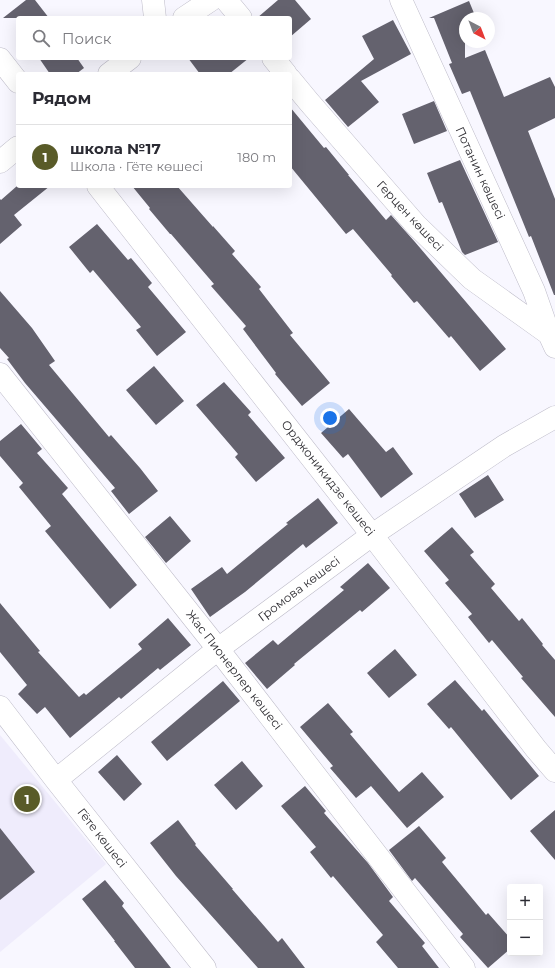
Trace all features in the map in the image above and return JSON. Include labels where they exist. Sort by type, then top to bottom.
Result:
[{"type":"street","points":[[152,0],[155,16]]},
{"type":"street","points":[[226,0],[239,16]]},
{"type":"street","name":"Потанин көшесі","points":[[401,0],[534,291],[552,340]]},
{"type":"street","points":[[0,59],[16,79]]},
{"type":"street","points":[[112,72],[127,60]]},
{"type":"street","points":[[275,60],[284,72]]},
{"type":"street","name":"Герцен көшесі","points":[[292,81],[416,225],[472,279],[552,340]]},
{"type":"street","points":[[0,162],[16,149]]},
{"type":"street","name":"Орджоникидзе көшесі","points":[[100,188],[555,771]]},
{"type":"street","name":"Жас Пионерлер көшесі","points":[[0,374],[218,649],[464,968]]},
{"type":"street","name":"Громова көшесі","points":[[56,780],[218,649],[372,535],[504,446],[555,417]]},
{"type":"street","name":"Гёте көшесі","points":[[0,707],[205,968]]},
{"type":"shaded area","points":[[0,735],[106,864],[0,952]]},
{"type":"building","points":[[26,0],[35,0],[47,16],[16,16],[16,18],[3,18]]},
{"type":"building","points":[[278,0],[295,0],[311,19],[292,35],[292,16],[259,16]]},
{"type":"building","points":[[469,1],[474,12],[459,12],[459,48],[465,48],[465,58],[485,50],[504,97],[550,77],[555,87],[555,118],[528,131],[555,199],[555,295],[531,236],[529,237],[470,91],[462,94],[449,64],[452,63],[434,18],[429,18]]},
{"type":"building","points":[[393,20],[411,54],[361,81],[379,102],[348,127],[325,100],[374,59],[362,36]]},
{"type":"building","points":[[40,60],[78,60],[84,68],[79,72],[49,72]]},
{"type":"building","points":[[190,60],[246,60],[232,72],[198,72]]},
{"type":"building","points":[[434,101],[447,131],[414,144],[402,114]]},
{"type":"building","points":[[292,109],[324,148],[326,147],[386,220],[391,215],[506,349],[480,371],[451,336],[449,338],[417,301],[414,303],[353,229],[346,234],[292,168]]},
{"type":"building","points":[[460,160],[498,242],[465,255],[462,252],[442,202],[439,203],[427,173]]},
{"type":"building","points":[[16,187],[48,188],[14,215],[22,225],[0,244],[0,199],[1,200]]},
{"type":"building","points":[[134,188],[179,188],[235,251],[232,254],[261,287],[259,289],[293,333],[290,335],[330,383],[302,406],[275,374],[276,373],[243,329],[246,326],[211,286],[214,284],[170,234],[149,209],[150,208]]},
{"type":"building","points":[[97,224],[128,260],[131,258],[152,283],[148,287],[186,332],[157,356],[136,330],[141,327],[93,270],[90,273],[69,247]]},
{"type":"building","points":[[0,291],[32,328],[55,361],[49,365],[109,437],[111,435],[158,491],[129,514],[111,491],[115,488],[25,383],[7,359],[9,358],[0,348]]},
{"type":"building","points":[[154,366],[184,401],[156,425],[126,390]]},
{"type":"building","points":[[224,382],[251,412],[248,415],[285,458],[256,482],[235,457],[238,454],[196,405]]},
{"type":"building","points":[[349,409],[386,452],[393,447],[413,474],[381,498],[348,454],[343,458],[321,433]]},
{"type":"building","points":[[21,424],[42,449],[37,453],[68,488],[62,494],[137,585],[110,609],[45,531],[51,526],[19,487],[23,483],[0,456],[0,441]]},
{"type":"building","points":[[488,475],[504,500],[475,518],[459,494]]},
{"type":"building","points":[[318,498],[338,523],[306,548],[303,544],[245,592],[210,617],[191,589],[222,567],[227,574],[288,524],[286,523]]},
{"type":"building","points":[[170,516],[191,541],[166,563],[145,537]]},
{"type":"building","points":[[452,527],[474,552],[470,555],[495,584],[491,588],[519,621],[522,618],[555,660],[555,717],[521,678],[523,677],[492,640],[489,643],[468,617],[472,614],[445,583],[449,580],[424,551]]},
{"type":"building","points":[[368,563],[390,588],[362,612],[360,610],[294,664],[295,665],[267,689],[245,663],[273,640],[278,645],[344,590],[340,587]]},
{"type":"building","points":[[0,603],[40,651],[38,652],[79,697],[84,693],[86,695],[142,649],[138,644],[168,618],[191,645],[160,670],[158,668],[121,699],[119,697],[70,738],[45,707],[37,714],[18,694],[27,685],[0,652]]},
{"type":"building","points":[[395,649],[417,675],[389,698],[367,673]]},
{"type":"building","points":[[455,680],[482,711],[484,709],[539,776],[511,800],[451,727],[449,729],[427,704]]},
{"type":"building","points":[[223,681],[240,701],[167,761],[151,742]]},
{"type":"building","points":[[328,703],[353,732],[350,734],[399,792],[422,772],[444,797],[407,828],[371,786],[356,798],[330,768],[333,766],[300,727]]},
{"type":"building","points":[[117,755],[142,784],[124,801],[98,772]]},
{"type":"building","points":[[242,761],[263,786],[236,810],[214,785]]},
{"type":"building","points":[[305,786],[326,811],[324,813],[368,863],[393,897],[389,901],[425,943],[422,946],[439,968],[398,968],[376,942],[383,935],[333,876],[331,878],[310,852],[316,847],[281,806]]},
{"type":"building","points":[[555,810],[555,860],[530,831]]},
{"type":"building","points":[[178,820],[196,844],[195,845],[232,889],[278,942],[282,938],[305,968],[258,968],[176,876],[150,843]]},
{"type":"building","points":[[419,826],[446,858],[442,862],[486,915],[488,913],[507,935],[507,952],[488,968],[460,937],[463,934],[415,878],[412,881],[389,850]]},
{"type":"building","points":[[0,828],[35,872],[0,900]]},
{"type":"building","points":[[105,880],[124,903],[122,906],[171,968],[135,968],[82,899]]},
{"type":"place","name":"школа №17","points":[[27,799]]}]
